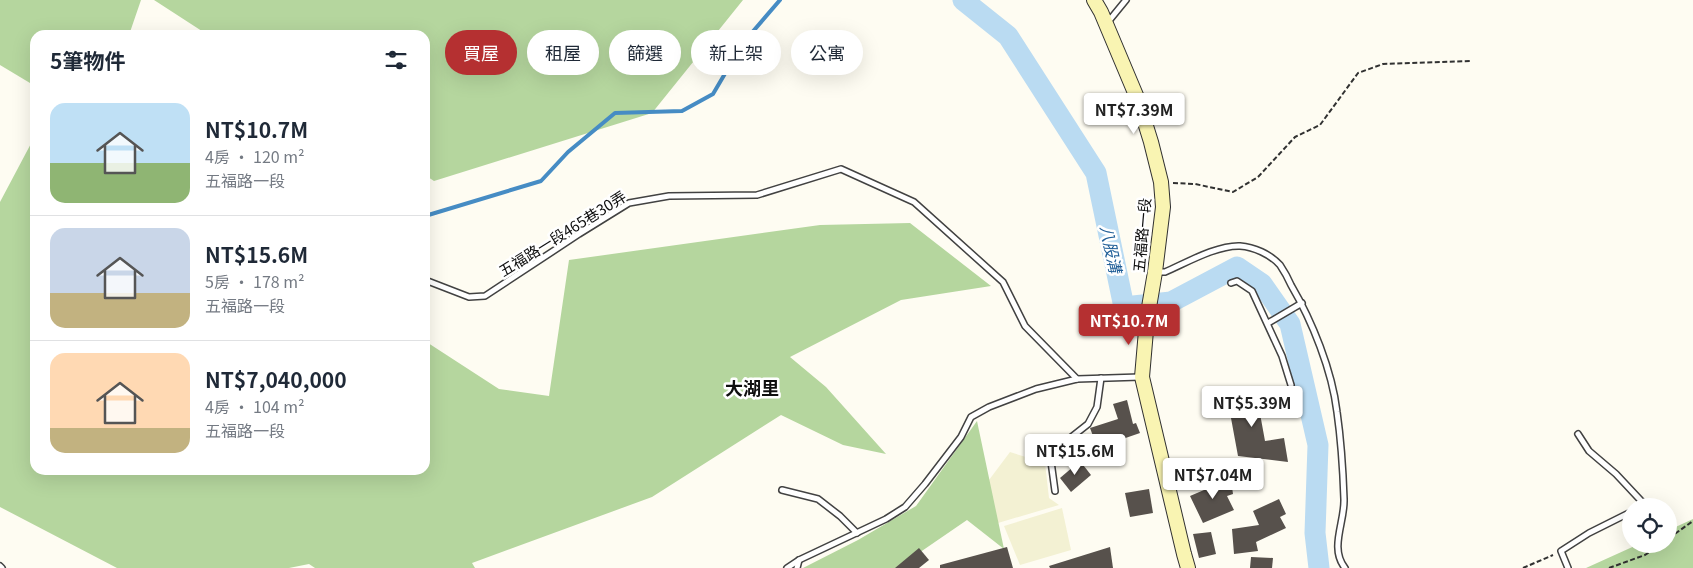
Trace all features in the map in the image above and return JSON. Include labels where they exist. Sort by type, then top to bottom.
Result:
[{"type":"main road","name":"五福路一段","points":[[1094,0],[1138,100],[1161,182],[1163,207],[1147,318],[1142,377],[1188,568]]},
{"type":"lane","points":[[1106,24],[1126,0]]},
{"type":"lane","name":"五福路一段465巷30弄","points":[[430,282],[469,297],[485,296],[629,203],[669,196],[757,195],[841,169],[914,202],[1003,282],[1026,326],[1077,378]]},
{"type":"lane","points":[[1155,272],[1165,272],[1219,249],[1239,246],[1268,254],[1280,265],[1301,303],[1319,342],[1337,411],[1345,501],[1337,550],[1340,562],[1345,568]]},
{"type":"lane","points":[[1231,283],[1237,281],[1252,291],[1282,356],[1291,385]]},
{"type":"lane","points":[[1268,323],[1301,303]]},
{"type":"lane","points":[[787,568],[799,560],[886,519],[905,507],[961,437],[970,417],[1036,389],[1077,378],[1142,377]]},
{"type":"lane","points":[[1055,491],[1050,454],[1088,424],[1097,407],[1101,378]]},
{"type":"lane","points":[[1578,434],[1589,451],[1616,474],[1638,498]]},
{"type":"lane","points":[[782,490],[818,499],[857,532]]},
{"type":"lane","points":[[1568,568],[1561,551],[1589,533],[1622,516]]},
{"type":"lane","points":[[798,568],[799,560]]},
{"type":"path","points":[[1161,182],[1195,184],[1233,192],[1258,177],[1295,137],[1320,125],[1358,73],[1383,64],[1470,61]]},
{"type":"path","points":[[1677,532],[1693,521]]},
{"type":"path","points":[[1523,568],[1561,551]]},
{"type":"path","points":[[1609,568],[1648,553]]},
{"type":"shaded area","points":[[1010,452],[1045,463],[1049,498],[1059,505],[998,523],[986,484]]},
{"type":"shaded area","points":[[1062,508],[1071,550],[1020,565],[1004,526]]},
{"type":"green space","points":[[0,0],[141,0],[131,30],[30,30],[30,83],[0,65]]},
{"type":"green space","points":[[154,0],[743,0],[719,30],[691,30],[691,65],[652,113],[434,181],[430,178],[430,30],[200,30]]},
{"type":"green space","points":[[30,145],[30,475],[430,475],[430,344],[499,389],[549,396],[569,260],[820,225],[910,223],[991,286],[901,300],[790,357],[826,387],[886,454],[843,445],[781,415],[652,497],[472,563],[475,568],[315,568],[309,564],[289,568],[117,568],[0,507],[0,202]]},
{"type":"green space","points":[[977,421],[1004,549],[967,520],[897,568],[803,568],[858,540],[916,506]]},
{"type":"green space","points":[[1693,519],[1693,568],[1586,568],[1622,552],[1677,553],[1677,526]]},
{"type":"building","points":[[1255,386],[1265,441],[1284,438],[1288,462],[1238,456],[1226,391]]},
{"type":"building","points":[[1127,400],[1133,424],[1136,423],[1140,433],[1111,443],[1112,447],[1099,452],[1090,428],[1118,419],[1113,404]]},
{"type":"building","points":[[1080,461],[1091,475],[1071,492],[1060,478]]},
{"type":"building","points":[[1231,480],[1233,494],[1227,496],[1234,510],[1203,523],[1190,496],[1204,490],[1203,484]]},
{"type":"building","points":[[1149,489],[1153,513],[1130,517],[1125,493]]},
{"type":"building","points":[[1279,499],[1286,514],[1280,517],[1286,528],[1256,542],[1258,551],[1234,554],[1232,529],[1259,525],[1253,511]]},
{"type":"building","points":[[1211,532],[1216,554],[1199,558],[1193,534]]},
{"type":"building","points":[[1007,547],[1013,568],[940,568],[940,565]]},
{"type":"building","points":[[1110,547],[1113,568],[1050,568],[1049,566]]},
{"type":"building","points":[[919,548],[929,560],[919,568],[895,568]]},
{"type":"building","points":[[1251,557],[1273,558],[1272,568],[1250,568]]},
{"type":"waterway","points":[[430,214],[541,181],[568,152],[615,113],[682,111],[713,94],[743,43],[780,0]]},
{"type":"waterway","name":"八股溝","points":[[963,0],[1008,36],[1096,173],[1124,307],[1171,302],[1237,267],[1262,284],[1290,324],[1318,445],[1315,533],[1319,568]]},
{"type":"district","name":"大湖里","points":[[752,387]]}]
